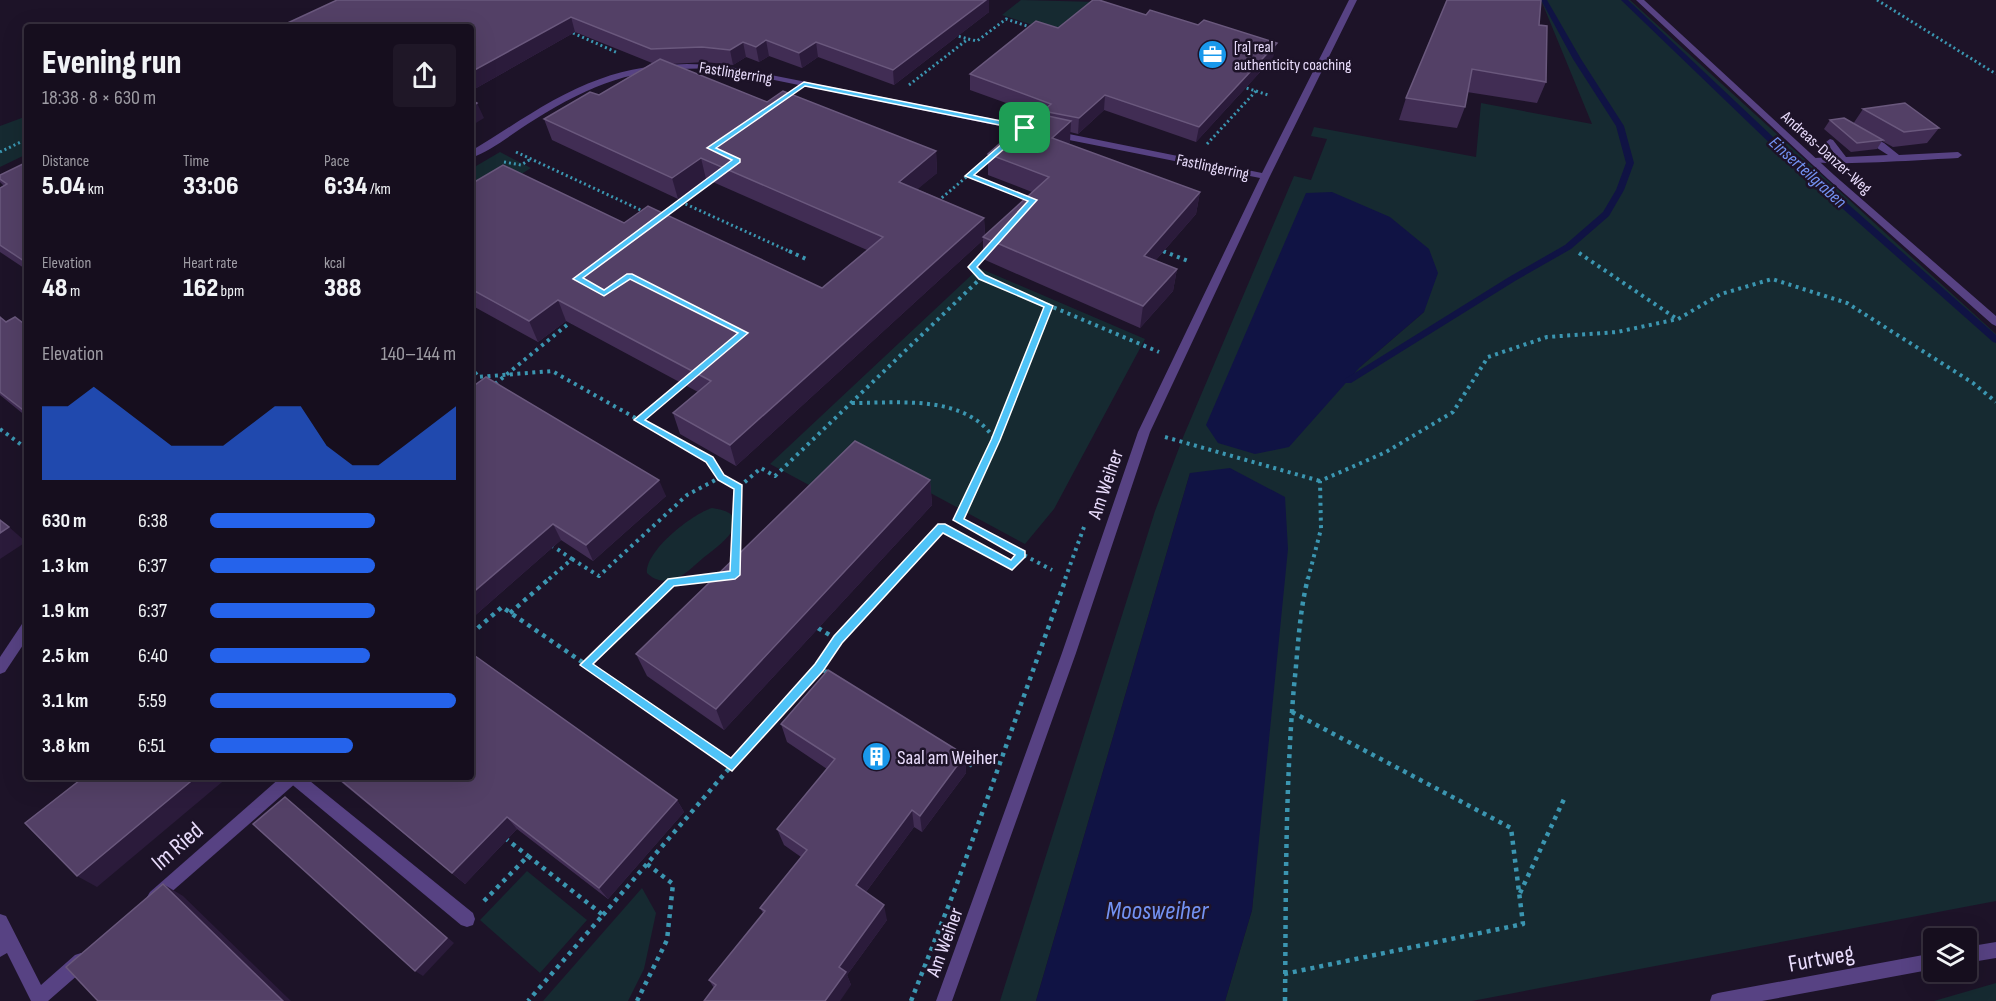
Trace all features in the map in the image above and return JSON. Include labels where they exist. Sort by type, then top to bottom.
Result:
[{"type":"street","name":"Am Weiher","points":[[944,1001],[1047,715],[1144,432],[1265,176],[1353,0]]},
{"type":"street","name":"Andreas-Danzer-Weg","points":[[1640,0],[1814,161],[1996,322]]},
{"type":"street","name":"Fastlingerring","points":[[474,153],[589,86],[621,75],[654,68],[695,65],[720,67],[1265,176]]},
{"type":"street","points":[[1854,130],[1881,145],[1897,158]]},
{"type":"street","points":[[1830,142],[1845,162]]},
{"type":"street","points":[[1814,161],[1845,162],[1958,154]]},
{"type":"street","points":[[0,668],[24,632]]},
{"type":"street","name":"Im Ried","points":[[144,907],[290,780]]},
{"type":"street","name":"Im Ried","points":[[297,780],[467,919]]},
{"type":"street","points":[[0,922],[5,945],[40,1000],[91,952]]},
{"type":"street","points":[[1977,953],[1996,950]]},
{"type":"street","name":"Furtweg","points":[[1718,1001],[1923,963]]},
{"type":"path","points":[[1877,0],[1996,74]]},
{"type":"path","points":[[948,33],[977,41],[1006,19],[1038,29]]},
{"type":"path","points":[[582,27],[573,33],[654,68]]},
{"type":"path","points":[[889,101],[968,39]]},
{"type":"path","points":[[1235,84],[1268,95]]},
{"type":"path","points":[[1192,161],[1256,91]]},
{"type":"path","points":[[0,152],[24,140]]},
{"type":"path","points":[[494,142],[649,214]]},
{"type":"path","points":[[932,206],[993,155]]},
{"type":"path","points":[[500,163],[521,165],[532,159]]},
{"type":"path","points":[[660,219],[718,174]]},
{"type":"path","points":[[968,176],[1033,200],[1026,209]]},
{"type":"path","points":[[681,202],[806,259]]},
{"type":"path","points":[[1155,248],[1188,261]]},
{"type":"path","points":[[987,251],[972,267],[982,277],[1160,353]]},
{"type":"path","points":[[1579,253],[1678,319]]},
{"type":"path","points":[[735,564],[739,488],[761,468],[775,476],[982,277]]},
{"type":"path","points":[[1144,432],[1320,481],[1386,452],[1453,412],[1488,357],[1547,337],[1617,332],[1678,319],[1721,294],[1772,279],[1847,303],[1972,383],[1996,402]]},
{"type":"path","points":[[1049,306],[996,440],[958,520],[1052,570]]},
{"type":"path","points":[[487,391],[579,315]]},
{"type":"path","points":[[474,372],[477,377],[512,372],[552,371],[710,460],[721,477],[739,488]]},
{"type":"path","points":[[639,420],[691,376]]},
{"type":"path","points":[[851,404],[887,402],[943,407],[975,418],[996,440]]},
{"type":"path","points":[[0,429],[24,447]]},
{"type":"path","points":[[542,539],[599,576],[687,495],[721,477]]},
{"type":"path","points":[[1285,1001],[1287,816],[1292,712],[1302,602],[1321,530],[1320,481]]},
{"type":"path","points":[[528,1001],[819,667],[838,640],[942,527],[1012,565],[1022,554]]},
{"type":"path","points":[[510,613],[572,559]]},
{"type":"path","points":[[585,665],[672,582],[724,576]]},
{"type":"path","points":[[474,631],[502,607],[732,765]]},
{"type":"path","points":[[818,628],[838,640]]},
{"type":"path","points":[[819,667],[838,680]]},
{"type":"path","points":[[1284,974],[1523,924],[1511,828],[1292,712]]},
{"type":"path","points":[[952,753],[976,768]]},
{"type":"path","points":[[1519,894],[1565,797]]},
{"type":"path","points":[[501,834],[603,915]]},
{"type":"path","points":[[467,919],[528,856]]},
{"type":"path","points":[[637,1001],[668,940],[673,884],[647,864]]},
{"type":"shaded area","points":[[1021,0],[1098,2],[1060,34],[1002,15]]},
{"type":"shaded area","points":[[1541,0],[1630,0],[1996,334],[1996,901],[1472,1001],[1225,1001],[1252,910],[1265,762],[1190,473],[1036,1001],[1000,1001],[1155,511],[1184,435],[1294,176],[1311,180],[1327,139],[1311,136],[1314,127],[1476,157],[1481,103],[1592,124]],"holes":[[[1428,249],[1424,312],[1360,367]]]},
{"type":"shaded area","points":[[24,117],[24,155],[0,167],[0,126]]},
{"type":"shaded area","points":[[500,152],[531,168],[474,203],[474,167]]},
{"type":"shaded area","points":[[979,268],[1145,339],[1054,509],[1025,544],[860,455],[822,492],[770,464]]},
{"type":"shaded area","points":[[712,508],[734,517],[733,530],[727,538],[677,578],[660,580],[647,573],[648,564],[654,554],[671,534]]},
{"type":"shaded area","points":[[527,871],[587,920],[540,973],[480,920]]},
{"type":"shaded area","points":[[642,888],[656,913],[644,969],[628,1001],[543,1001]]},
{"type":"shaded area","points":[[1996,983],[1996,1001],[1934,1001]]},
{"type":"water","points":[[1332,192],[1390,217],[1429,249],[1438,273],[1424,312],[1360,367],[1289,447],[1255,454],[1218,443],[1206,425],[1306,193]]},
{"type":"water","name":"Moosweiher","points":[[1230,468],[1285,497],[1288,549],[1252,910],[1225,1001],[1036,1001],[1190,473]]},
{"type":"building","points":[[337,0],[986,0],[893,70],[816,42],[799,53],[766,40],[756,47],[743,42],[730,50],[702,47],[651,49],[571,17],[474,70],[474,24],[285,24]]},
{"type":"building","points":[[1093,0],[1146,15],[1150,10],[1198,25],[1204,20],[1277,43],[1199,127],[1105,95],[1079,118],[1043,111],[1051,104],[970,74],[1036,21],[1058,28]]},
{"type":"building","points":[[1447,0],[1541,0],[1539,25],[1547,26],[1546,82],[1472,69],[1465,107],[1406,98]]},
{"type":"building","points":[[660,59],[767,102],[783,91],[936,151],[899,182],[984,218],[730,445],[673,413],[711,381],[558,300],[529,321],[474,291],[474,182],[503,165],[624,223],[648,206],[822,288],[883,237],[701,158],[672,178],[544,119],[590,92],[599,95]]},
{"type":"building","points":[[1905,103],[1939,128],[1904,132],[1863,109]]},
{"type":"building","points":[[1034,113],[1071,121],[1052,138],[1200,192],[1144,256],[1177,269],[1143,306],[983,237],[1049,177],[988,154]]},
{"type":"building","points":[[1844,118],[1883,140],[1857,143],[1830,120]]},
{"type":"building","points":[[24,163],[24,261],[0,245],[0,188],[7,184],[0,179],[0,175]]},
{"type":"building","points":[[0,317],[6,322],[15,317],[24,324],[24,411],[0,392]]},
{"type":"building","points":[[486,377],[659,480],[586,545],[553,524],[474,591],[474,386]]},
{"type":"building","points":[[855,441],[930,480],[716,709],[636,654]]},
{"type":"building","points":[[0,520],[9,527],[0,533]]},
{"type":"building","points":[[474,655],[677,800],[599,888],[507,817],[452,873],[341,780],[474,780]]},
{"type":"building","points":[[828,670],[965,755],[920,816],[912,810],[856,885],[884,905],[839,967],[846,972],[825,1001],[704,1001],[716,985],[709,980],[765,911],[760,908],[807,850],[777,829],[835,759],[781,724]]},
{"type":"building","points":[[80,780],[192,780],[77,876],[25,823]]},
{"type":"building","points":[[285,797],[447,938],[415,971],[253,824]]},
{"type":"building","points":[[163,884],[283,1001],[98,1001],[66,967]]},
{"type":"waterway","points":[[1348,381],[1512,279],[1568,247],[1606,214],[1620,190],[1630,163],[1620,126],[1577,59],[1544,0]]},
{"type":"waterway","name":"Einserteilgraben","points":[[1624,0],[1784,152],[1996,340]]},
{"type":"place","name":"[ra] real authenticity coaching","points":[[1213,55]]},
{"type":"place","name":"Saal am Weiher","points":[[876,757]]},
{"type":"route","points":[[804,84],[1025,128],[968,176],[1033,200],[972,267],[982,277],[1049,306],[996,440],[958,520],[1022,554],[1012,565],[942,527],[838,640],[819,667],[732,765],[585,665],[672,582],[735,575],[739,488],[721,477],[710,460],[639,420],[744,333],[629,276],[604,293],[577,279],[737,160],[711,148],[804,84]]}]
